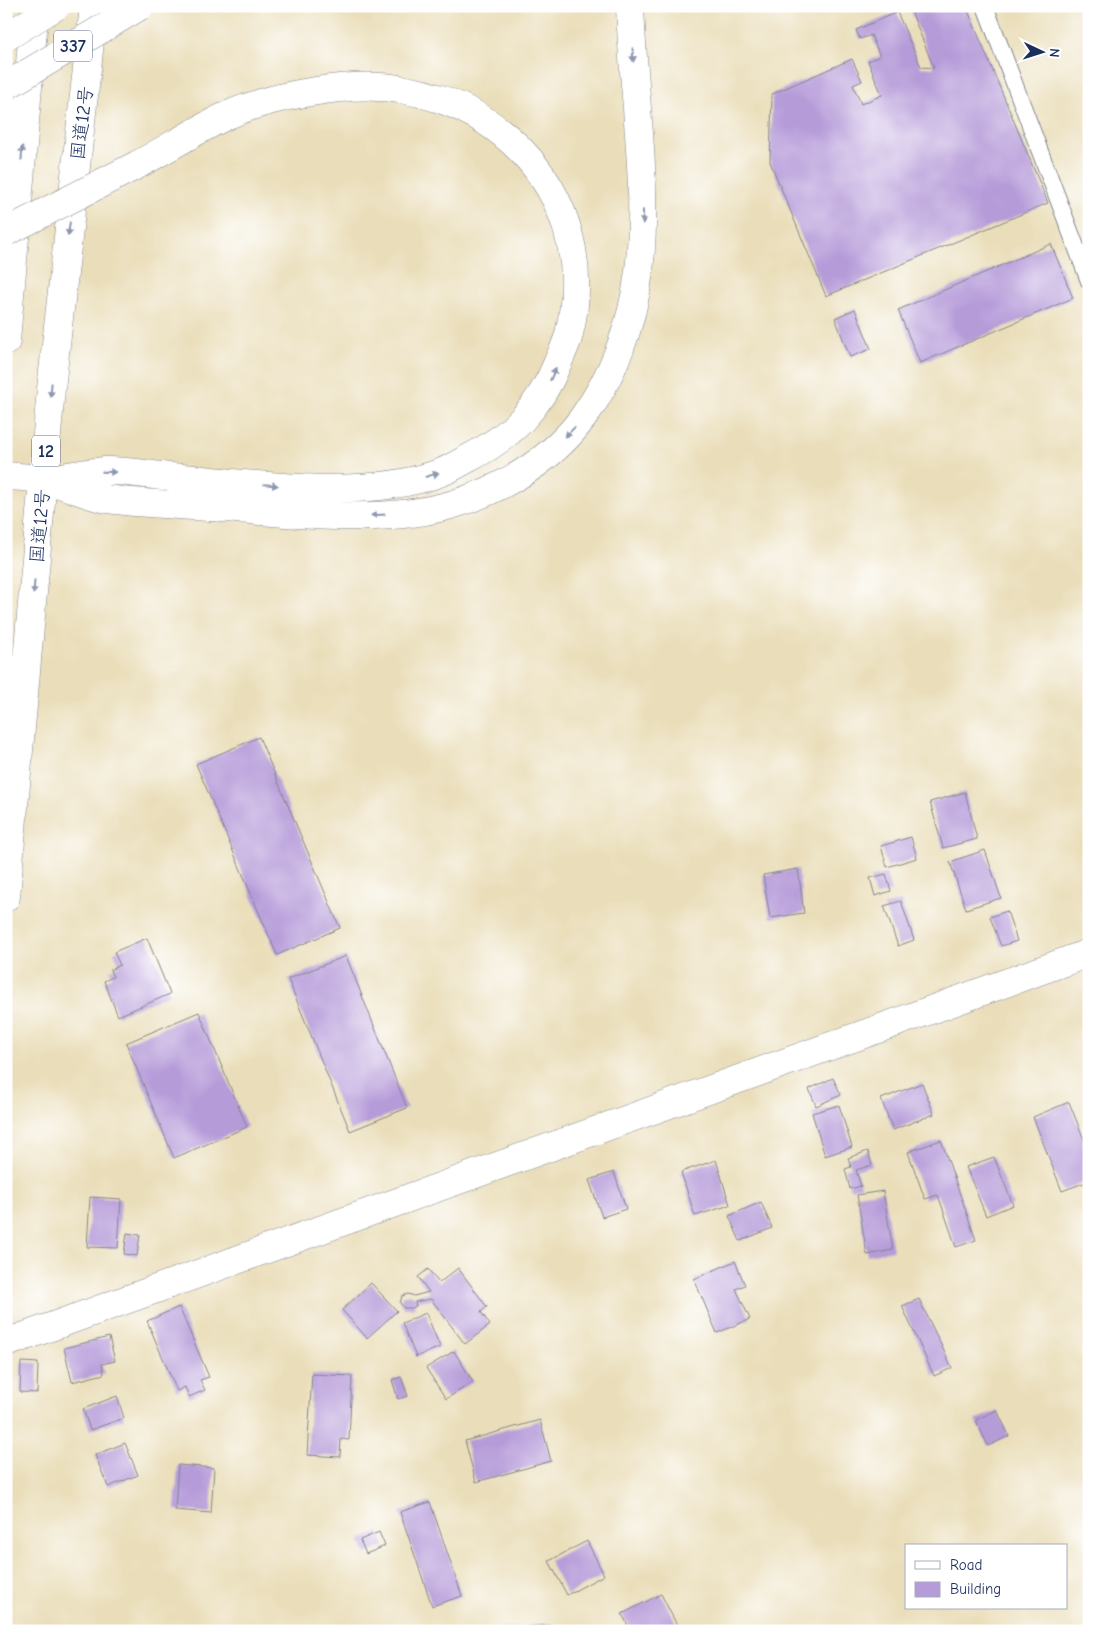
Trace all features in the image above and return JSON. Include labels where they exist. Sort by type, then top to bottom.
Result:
[{"type":"main road","points":[[6,341],[35,6]]},
{"type":"main road","name":"337","points":[[6,37],[56,6]]},
{"type":"main road","name":"国道12号","points":[[6,897],[51,389],[94,6]]},
{"type":"main road","name":"337","points":[[6,86],[140,6]]},
{"type":"main road","points":[[6,476],[43,480],[105,498],[322,516],[404,514],[445,507],[474,497],[504,484],[544,456],[580,421],[598,394],[619,352],[630,317],[639,274],[643,225],[643,178],[630,6]]},
{"type":"main road","points":[[6,232],[137,165],[228,115],[297,95],[343,88],[386,88],[422,94],[461,107],[492,124],[518,146],[539,171],[554,196],[569,232],[575,263],[575,298],[569,336],[552,379],[527,416],[493,445],[444,472],[396,485],[344,488],[287,486],[106,471],[43,480]]},
{"type":"main road","points":[[6,1344],[1089,953]]},
{"type":"lane","points":[[985,6],[1089,282]]},
{"type":"building","points":[[909,6],[966,6],[1048,203],[826,296],[770,162],[772,94],[852,59],[862,81],[853,85],[861,104],[882,95],[868,61],[880,56],[871,35],[860,39],[856,30],[897,12],[921,67],[934,68]]},
{"type":"building","points":[[1051,244],[1073,298],[920,363],[898,310]]},
{"type":"building","points":[[855,309],[871,349],[850,357],[835,318]]},
{"type":"building","points":[[259,737],[340,928],[277,955],[196,764]]},
{"type":"building","points":[[965,792],[977,839],[943,848],[930,802]]},
{"type":"building","points":[[911,837],[917,858],[887,867],[881,846]]},
{"type":"building","points":[[985,850],[1001,898],[966,909],[950,862]]},
{"type":"building","points":[[798,869],[804,913],[770,918],[763,875]]},
{"type":"building","points":[[886,874],[891,891],[875,896],[870,878]]},
{"type":"building","points":[[901,901],[914,940],[898,946],[884,906]]},
{"type":"building","points":[[1007,911],[1017,941],[1001,946],[990,917]]},
{"type":"building","points":[[147,938],[170,994],[118,1016],[104,981],[113,977],[110,970],[120,965],[114,952]]},
{"type":"building","points":[[346,956],[407,1108],[350,1131],[288,979]]},
{"type":"building","points":[[199,1012],[247,1127],[174,1158],[126,1043]]},
{"type":"building","points":[[833,1078],[841,1095],[816,1106],[809,1089]]},
{"type":"building","points":[[922,1083],[934,1114],[893,1130],[881,1099]]},
{"type":"building","points":[[1069,1102],[1089,1152],[1089,1181],[1062,1191],[1033,1117]]},
{"type":"building","points":[[839,1105],[852,1147],[825,1156],[812,1113]]},
{"type":"building","points":[[941,1140],[976,1240],[956,1247],[938,1195],[925,1199],[908,1152]]},
{"type":"building","points":[[868,1151],[872,1165],[856,1170],[861,1186],[850,1189],[845,1169],[851,1167],[848,1158]]},
{"type":"building","points":[[994,1157],[1013,1205],[986,1216],[966,1167]]},
{"type":"building","points":[[716,1160],[730,1205],[695,1216],[681,1172]]},
{"type":"building","points":[[614,1172],[626,1209],[602,1217],[589,1180]]},
{"type":"building","points":[[883,1191],[893,1250],[867,1255],[857,1195]]},
{"type":"building","points":[[90,1197],[121,1199],[118,1248],[87,1247]]},
{"type":"building","points":[[761,1202],[772,1228],[740,1241],[729,1216]]},
{"type":"building","points":[[127,1233],[140,1235],[137,1256],[124,1254]]},
{"type":"building","points":[[735,1261],[745,1285],[736,1289],[750,1319],[717,1333],[694,1279]]},
{"type":"building","points":[[458,1268],[487,1307],[481,1312],[490,1325],[465,1344],[431,1299],[415,1302],[416,1306],[412,1308],[404,1308],[400,1303],[402,1296],[408,1294],[414,1296],[429,1292],[418,1277],[428,1269],[439,1283]]},
{"type":"building","points":[[371,1283],[397,1311],[367,1338],[342,1310]]},
{"type":"building","points":[[919,1299],[952,1368],[934,1376],[902,1306]]},
{"type":"building","points":[[179,1307],[209,1377],[200,1380],[205,1390],[189,1397],[185,1387],[177,1391],[147,1321]]},
{"type":"building","points":[[426,1313],[440,1347],[416,1357],[402,1323]]},
{"type":"building","points":[[109,1337],[115,1361],[102,1364],[104,1374],[72,1382],[64,1348]]},
{"type":"building","points":[[454,1351],[473,1382],[446,1399],[426,1368]]},
{"type":"building","points":[[21,1362],[38,1363],[37,1393],[20,1392]]},
{"type":"building","points":[[312,1374],[352,1376],[349,1440],[341,1439],[340,1457],[307,1455]]},
{"type":"building","points":[[401,1377],[408,1396],[398,1399],[392,1380]]},
{"type":"building","points":[[117,1396],[124,1418],[90,1430],[83,1409]]},
{"type":"building","points":[[997,1410],[1009,1436],[988,1446],[976,1420]]},
{"type":"building","points":[[540,1420],[551,1461],[476,1482],[465,1441]]},
{"type":"building","points":[[125,1443],[138,1475],[108,1487],[95,1455]]},
{"type":"building","points":[[178,1465],[214,1468],[211,1513],[175,1510]]},
{"type":"building","points":[[430,1502],[462,1596],[432,1606],[400,1512]]},
{"type":"building","points":[[379,1532],[385,1546],[366,1554],[360,1540]]},
{"type":"building","points":[[587,1541],[604,1575],[567,1595],[549,1561]]},
{"type":"building","points":[[661,1594],[680,1631],[631,1631],[622,1614]]},
{"type":"building","points":[[549,1625],[550,1631],[500,1631],[500,1629]]}]
